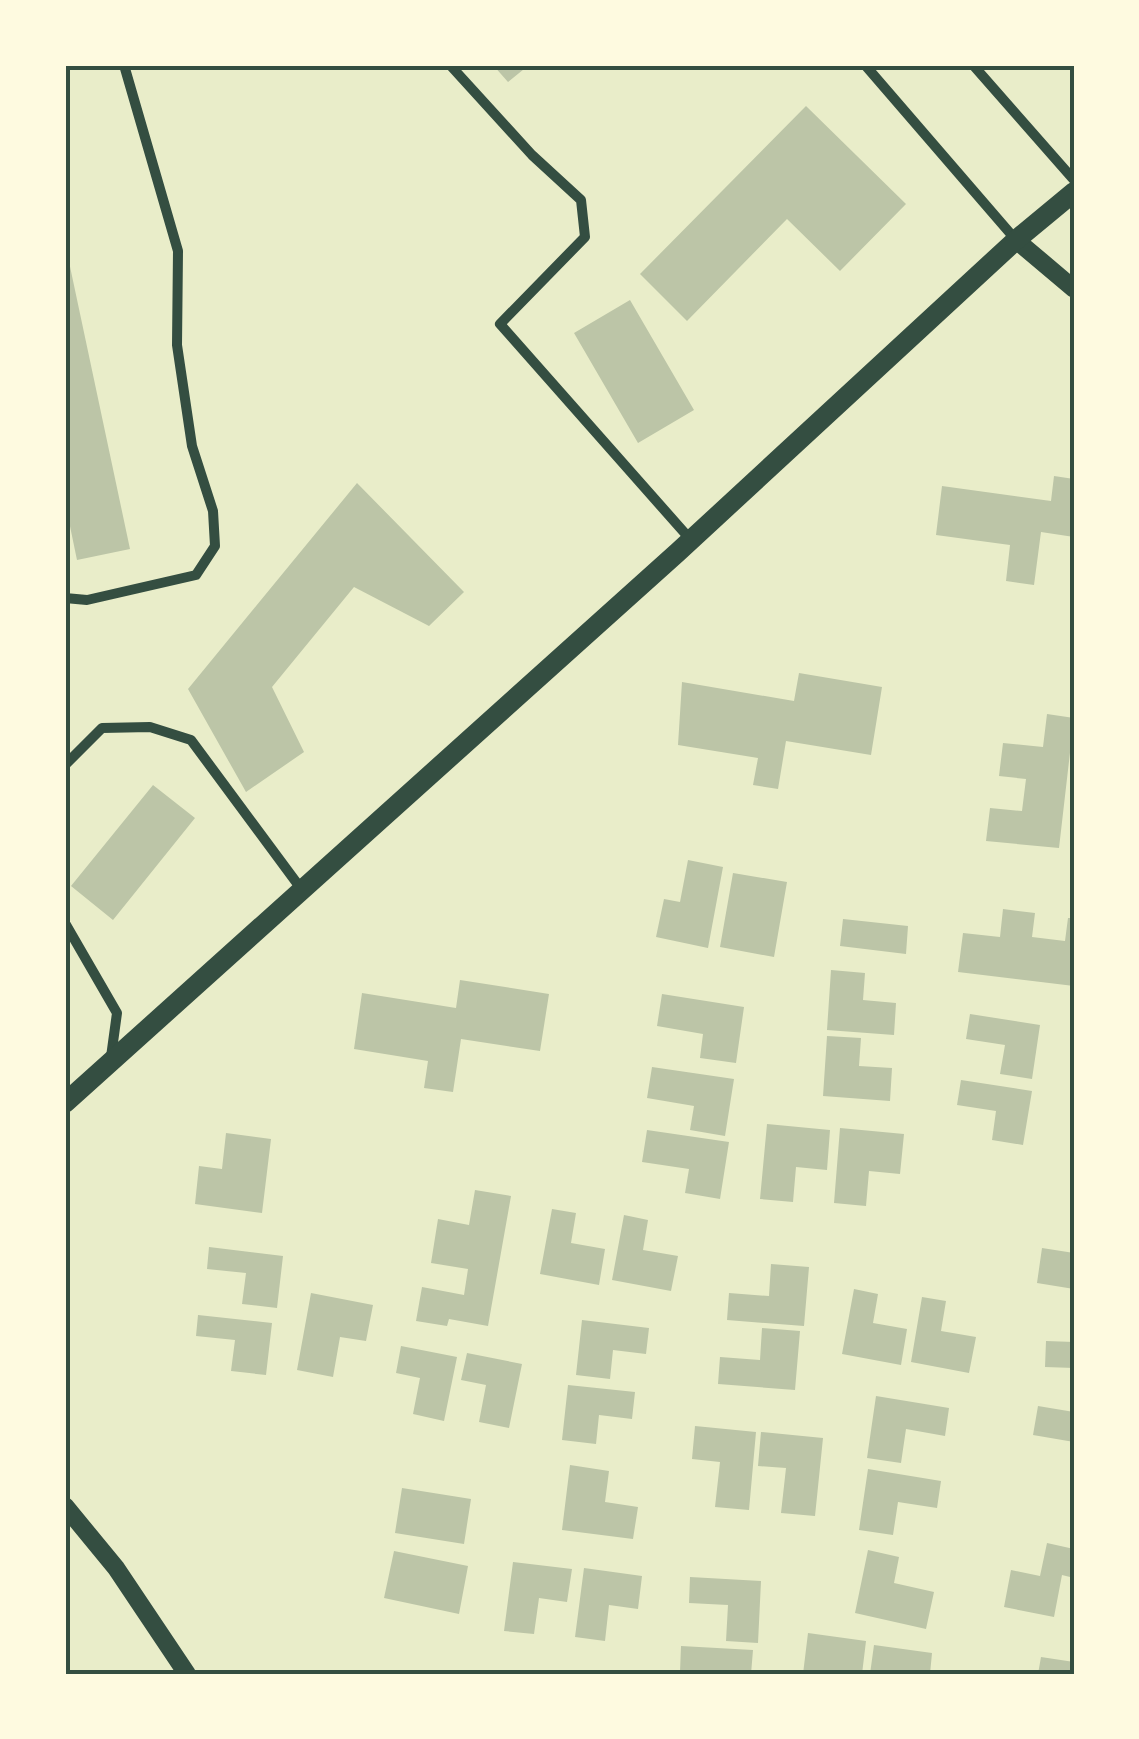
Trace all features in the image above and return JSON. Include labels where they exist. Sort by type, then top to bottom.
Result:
[{"type":"main road","points":[[65,1102],[691,540],[1016,240],[1074,192]]},
{"type":"street","points":[[65,598],[87,600],[196,575],[215,546],[213,512],[192,446],[176,345],[178,251],[124,65]]},
{"type":"street","points":[[450,65],[532,154],[581,200],[586,236],[500,324],[691,540]]},
{"type":"street","points":[[865,65],[1016,240],[1074,288]]},
{"type":"street","points":[[973,65],[1074,180]]},
{"type":"street","points":[[65,764],[102,728],[150,727],[191,740],[302,891]]},
{"type":"street","points":[[65,922],[117,1013],[110,1063]]},
{"type":"street","points":[[65,1506],[116,1568],[187,1674]]},
{"type":"building","points":[[493,65],[529,65],[508,82]]},
{"type":"building","points":[[806,106],[906,204],[840,271],[787,219],[687,321],[640,274]]},
{"type":"building","points":[[65,243],[130,549],[77,560],[65,502]]},
{"type":"building","points":[[630,300],[694,410],[638,443],[574,333]]},
{"type":"building","points":[[1054,476],[1074,479],[1074,537],[1041,532],[1034,585],[1006,581],[1010,545],[936,535],[942,486],[1051,501]]},
{"type":"building","points":[[357,483],[464,592],[429,626],[354,587],[272,687],[304,752],[246,792],[188,689]]},
{"type":"building","points":[[799,673],[882,687],[871,755],[786,741],[778,789],[753,785],[758,758],[678,745],[682,682],[794,701]]},
{"type":"building","points":[[1047,714],[1074,718],[1059,848],[986,841],[990,808],[1022,811],[1026,779],[999,776],[1003,743],[1043,747]]},
{"type":"building","points":[[153,785],[195,818],[113,920],[71,886]]},
{"type":"building","points":[[688,860],[723,867],[708,948],[656,937],[664,899],[680,902]]},
{"type":"building","points":[[733,873],[787,882],[774,957],[720,947]]},
{"type":"building","points":[[1003,909],[1035,913],[1032,937],[1065,941],[1068,918],[1074,918],[1074,986],[958,972],[963,933],[1000,937]]},
{"type":"building","points":[[843,919],[908,926],[906,954],[840,946]]},
{"type":"building","points":[[831,970],[865,973],[863,1000],[896,1003],[894,1035],[827,1030]]},
{"type":"building","points":[[460,980],[549,994],[540,1051],[461,1039],[453,1092],[424,1088],[428,1061],[354,1049],[362,993],[456,1008]]},
{"type":"building","points":[[662,994],[744,1007],[736,1063],[700,1058],[703,1034],[657,1026]]},
{"type":"building","points":[[970,1014],[1040,1025],[1032,1079],[1000,1074],[1005,1045],[966,1039]]},
{"type":"building","points":[[827,1036],[861,1038],[859,1066],[892,1068],[890,1101],[823,1096]]},
{"type":"building","points":[[652,1067],[734,1079],[725,1136],[690,1130],[694,1106],[647,1098]]},
{"type":"building","points":[[961,1080],[1032,1091],[1023,1145],[992,1140],[996,1111],[957,1105]]},
{"type":"building","points":[[767,1124],[830,1130],[827,1170],[796,1167],[793,1202],[760,1199]]},
{"type":"building","points":[[840,1128],[904,1134],[900,1174],[869,1171],[866,1206],[834,1203]]},
{"type":"building","points":[[647,1130],[729,1142],[720,1199],[685,1193],[689,1169],[642,1162]]},
{"type":"building","points":[[226,1133],[271,1139],[262,1213],[195,1204],[199,1166],[222,1169]]},
{"type":"building","points":[[475,1190],[511,1196],[488,1326],[449,1319],[447,1326],[416,1321],[422,1287],[464,1295],[468,1269],[431,1263],[438,1219],[469,1225]]},
{"type":"building","points":[[552,1209],[576,1213],[571,1243],[605,1249],[599,1285],[540,1274]]},
{"type":"building","points":[[624,1215],[648,1220],[643,1250],[678,1256],[671,1291],[612,1280]]},
{"type":"building","points":[[209,1247],[283,1256],[277,1308],[242,1304],[246,1273],[207,1269]]},
{"type":"building","points":[[1042,1248],[1074,1253],[1074,1289],[1037,1283]]},
{"type":"building","points":[[771,1264],[809,1267],[804,1326],[727,1320],[729,1293],[769,1296]]},
{"type":"building","points":[[854,1289],[878,1294],[873,1323],[907,1329],[901,1365],[842,1354]]},
{"type":"building","points":[[311,1293],[373,1305],[366,1341],[340,1337],[333,1377],[297,1370]]},
{"type":"building","points":[[922,1297],[946,1301],[941,1331],[976,1337],[969,1373],[911,1362]]},
{"type":"building","points":[[198,1315],[272,1323],[266,1375],[231,1371],[235,1340],[196,1336]]},
{"type":"building","points":[[582,1320],[649,1328],[646,1354],[613,1350],[610,1379],[576,1375]]},
{"type":"building","points":[[762,1328],[800,1331],[795,1390],[718,1384],[720,1357],[760,1360]]},
{"type":"building","points":[[1046,1341],[1074,1342],[1074,1368],[1045,1367]]},
{"type":"building","points":[[401,1346],[457,1357],[444,1421],[413,1414],[420,1378],[396,1373]]},
{"type":"building","points":[[467,1353],[522,1364],[509,1428],[479,1422],[486,1385],[461,1380]]},
{"type":"building","points":[[568,1385],[635,1392],[632,1419],[599,1415],[596,1444],[562,1440]]},
{"type":"building","points":[[876,1396],[949,1408],[945,1436],[906,1429],[901,1463],[867,1458]]},
{"type":"building","points":[[1038,1406],[1074,1412],[1074,1442],[1033,1435]]},
{"type":"building","points":[[695,1426],[756,1432],[749,1510],[715,1507],[720,1462],[692,1459]]},
{"type":"building","points":[[761,1432],[823,1438],[815,1516],[781,1513],[786,1468],[758,1466]]},
{"type":"building","points":[[570,1465],[609,1471],[605,1502],[638,1507],[633,1539],[562,1530]]},
{"type":"building","points":[[868,1469],[941,1481],[937,1508],[898,1502],[893,1535],[859,1530]]},
{"type":"building","points":[[402,1488],[471,1499],[464,1544],[395,1533]]},
{"type":"building","points":[[1047,1543],[1074,1549],[1070,1577],[1062,1575],[1054,1617],[1004,1607],[1011,1570],[1040,1576]]},
{"type":"building","points":[[868,1550],[899,1557],[894,1583],[934,1592],[926,1629],[855,1613]]},
{"type":"building","points":[[394,1551],[468,1566],[459,1614],[384,1598]]},
{"type":"building","points":[[513,1562],[572,1569],[567,1602],[539,1598],[534,1634],[504,1631]]},
{"type":"building","points":[[584,1568],[642,1576],[638,1609],[609,1605],[605,1641],[575,1637]]},
{"type":"building","points":[[690,1577],[761,1581],[758,1643],[726,1641],[728,1605],[689,1603]]},
{"type":"building","points":[[808,1633],[866,1641],[862,1674],[834,1670],[833,1674],[803,1674]]},
{"type":"building","points":[[874,1645],[932,1653],[930,1674],[870,1674]]},
{"type":"building","points":[[681,1646],[753,1650],[751,1674],[680,1672]]},
{"type":"building","points":[[1041,1657],[1074,1662],[1074,1674],[1038,1674]]}]
